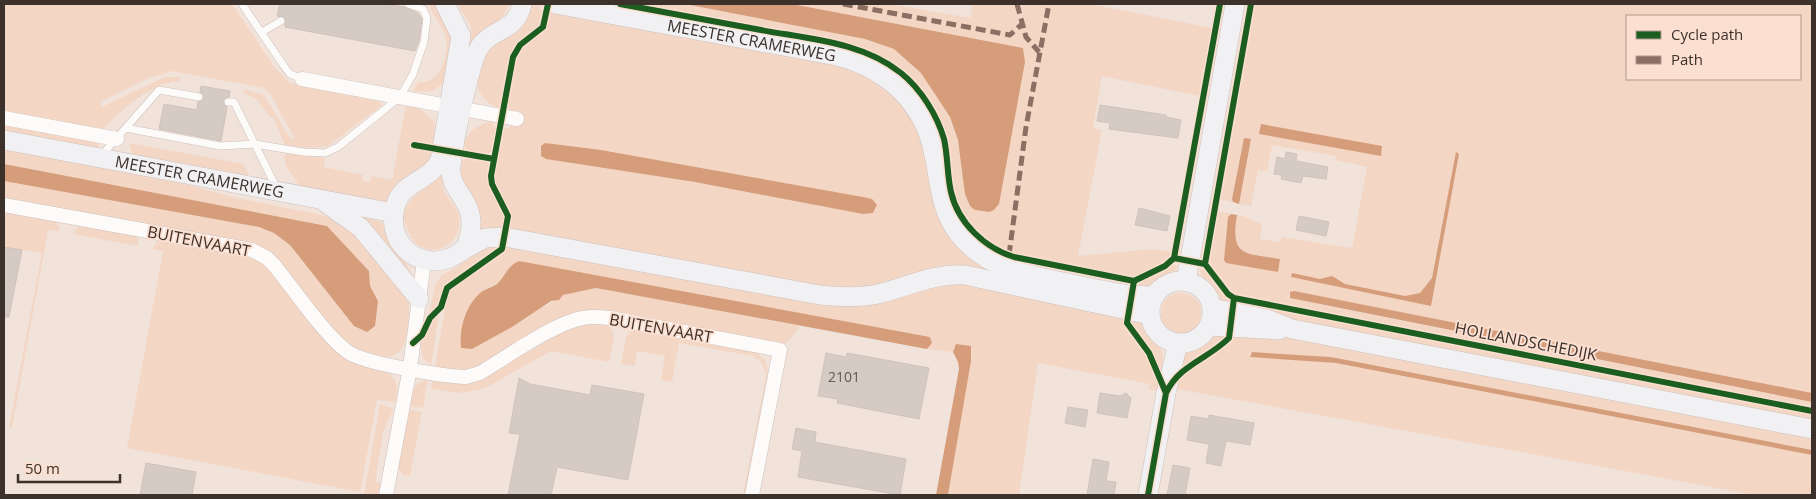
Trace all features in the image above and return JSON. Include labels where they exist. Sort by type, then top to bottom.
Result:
[{"type":"main road","points":[[445,4],[461,36],[451,174],[471,211],[471,226],[465,248]]},
{"type":"main road","points":[[522,4],[513,23],[481,45],[456,108],[437,166],[428,175],[413,182],[400,194],[394,213],[395,234],[401,245],[411,256],[424,260],[443,261],[485,238],[505,237],[833,296],[877,294],[929,277],[965,275],[1150,315]]},
{"type":"main road","name":"MEESTER CRAMERWEG","points":[[555,4],[837,56],[865,65],[896,85],[918,111],[934,151],[942,204],[958,233],[978,254],[1002,267],[1024,274],[1132,296],[1154,296]]},
{"type":"main road","points":[[1186,282],[1235,4]]},
{"type":"main road","name":"MEESTER CRAMERWEG","points":[[4,140],[394,213]]},
{"type":"main road","points":[[318,198],[361,228],[419,299]]},
{"type":"main road","points":[[1186,282],[1204,291],[1210,317],[1194,341],[1178,343],[1169,341],[1156,331],[1150,315],[1154,296],[1169,284],[1186,282]]},
{"type":"main road","name":"HOLLANDSCHEDIJK","points":[[1210,317],[1265,331],[1292,329],[1812,429]]},
{"type":"main road","points":[[1148,495],[1178,343]]},
{"type":"street","points":[[302,79],[517,119]]},
{"type":"street","name":"MEESTER CRAMERWEG","points":[[4,118],[122,134]]},
{"type":"street","name":"BUITENVAART","points":[[4,205],[252,250],[267,258],[274,265],[336,342],[347,352],[367,361],[466,377],[480,373],[556,328],[581,318],[591,317],[610,318],[780,350],[752,495]]},
{"type":"street","points":[[386,495],[410,368],[424,260]]},
{"type":"lane","points":[[242,4],[290,74],[302,79]]},
{"type":"lane","points":[[122,134],[220,146],[255,144],[325,153],[338,146],[400,97],[413,74],[424,42],[427,18],[423,9],[408,4]]},
{"type":"lane","points":[[262,32],[281,20]]},
{"type":"lane","points":[[99,158],[159,90],[199,97]]},
{"type":"lane","points":[[228,102],[234,102],[278,190]]},
{"type":"shaded area","points":[[4,4],[232,4],[275,68],[290,83],[378,101],[382,105],[328,146],[309,148],[285,145],[273,117],[271,118],[256,99],[243,93],[244,89],[264,95],[291,140],[294,137],[270,94],[264,88],[172,71],[149,78],[100,102],[102,107],[165,77],[180,77],[179,82],[159,86],[149,91],[127,107],[103,130],[4,113]]},
{"type":"shaded area","points":[[429,4],[439,4],[454,29],[446,82],[432,91],[413,92],[418,82],[426,82],[438,73],[445,59],[446,43],[444,31]]},
{"type":"shaded area","points":[[457,4],[510,4],[500,20],[483,29],[471,45],[471,26]]},
{"type":"shaded area","points":[[531,4],[540,5],[539,9],[543,10],[539,25],[516,44],[511,52],[501,108],[487,101],[478,89],[476,74],[479,58],[487,47]]},
{"type":"shaded area","points":[[637,4],[685,4],[865,39],[894,49],[921,73],[950,117],[958,140],[968,201],[975,210],[982,212],[1016,106],[1021,84],[1023,48],[792,4],[890,4],[970,18],[973,4],[1090,4],[1212,28],[1200,96],[1102,76],[1093,128],[1102,130],[1078,256],[1153,249],[1172,252],[1164,262],[1134,277],[1013,253],[983,236],[961,211],[954,189],[948,144],[942,124],[925,94],[911,78],[888,61],[856,46],[821,37]]},
{"type":"shaded area","points":[[685,4],[792,4],[1023,48],[1025,62],[999,204],[994,210],[989,212],[975,210],[970,206],[965,194],[958,140],[950,117],[921,73],[894,49],[865,39]]},
{"type":"shaded area","points":[[1254,4],[1812,4],[1812,393],[1294,291],[1289,295],[1290,298],[1342,309],[1812,402],[1812,408],[1231,293],[1209,265],[1217,211],[1231,214],[1228,217],[1224,260],[1278,272],[1280,259],[1249,254],[1238,246],[1235,229],[1237,215],[1247,217],[1262,224],[1260,239],[1280,242],[1282,237],[1352,248],[1367,167],[1335,160],[1336,156],[1272,145],[1267,171],[1258,170],[1251,206],[1239,204],[1251,140],[1244,138],[1232,198],[1233,202],[1219,199]],"holes":[[[1456,152],[1459,154],[1431,305],[1407,296],[1420,293],[1432,278]]]},
{"type":"shaded area","points":[[549,11],[836,61],[893,89],[924,134],[934,191],[1000,272],[876,289],[833,291],[509,228],[510,214],[496,182],[496,162],[504,128],[509,129],[510,125],[517,126],[520,112],[510,110],[508,106],[511,80],[517,55],[525,44],[539,33]],"holes":[[[541,146],[601,150],[871,199],[877,205],[873,213],[863,214],[695,182],[546,159],[541,156]]]},
{"type":"shaded area","points":[[406,105],[421,110],[435,123],[437,128],[434,144],[414,141],[413,147],[433,151],[435,156],[388,205],[301,188],[286,166],[284,157],[287,153],[325,158],[324,167],[363,175],[363,181],[370,182],[371,176],[392,180]]},
{"type":"shaded area","points":[[494,122],[493,126],[497,127],[491,152],[485,155],[466,151],[466,147],[462,146],[469,133],[480,125]]},
{"type":"shaded area","points":[[4,123],[98,140],[99,150],[4,132]]},
{"type":"shaded area","points":[[1261,124],[1382,146],[1381,156],[1259,134]]},
{"type":"shaded area","points":[[1244,138],[1251,139],[1239,204],[1233,202],[1232,199]]},
{"type":"shaded area","points":[[129,143],[244,164],[249,178],[133,156]]},
{"type":"shaded area","points":[[545,143],[601,150],[863,197],[872,199],[877,205],[873,213],[863,214],[695,182],[546,159],[541,156],[541,146]]},
{"type":"shaded area","points":[[4,147],[156,176],[232,197],[341,219],[409,300],[408,329],[403,347],[389,357],[362,353],[350,346],[317,311],[273,255],[244,242],[4,198],[4,181],[259,227],[274,233],[290,245],[354,326],[378,301],[370,286],[369,271],[327,226],[4,164]]},
{"type":"shaded area","points":[[1456,152],[1459,154],[1431,306],[1291,277],[1292,273],[1320,279],[1332,276],[1345,284],[1405,296],[1420,293],[1432,278]]},
{"type":"shaded area","points":[[465,157],[486,161],[489,165],[490,185],[505,214],[503,228],[499,227],[498,231],[476,237],[461,186],[460,160],[464,161]]},
{"type":"shaded area","points":[[4,164],[327,226],[369,271],[370,286],[378,301],[375,326],[367,332],[354,326],[290,245],[274,233],[259,227],[4,181]]},
{"type":"shaded area","points":[[441,167],[444,189],[457,211],[459,227],[457,234],[446,246],[431,250],[423,248],[413,240],[402,217],[410,201],[432,181]]},
{"type":"shaded area","points":[[4,212],[56,220],[59,226],[59,231],[48,230],[12,428],[9,427],[42,253],[4,247]]},
{"type":"shaded area","points":[[356,213],[381,222],[394,249],[405,262],[412,275],[407,276]]},
{"type":"shaded area","points":[[1231,214],[1237,215],[1235,229],[1238,246],[1249,254],[1280,259],[1278,272],[1226,263],[1224,260],[1228,217]]},
{"type":"shaded area","points":[[79,225],[134,234],[138,239],[138,246],[73,234]]},
{"type":"shaded area","points":[[159,240],[215,248],[259,261],[267,266],[341,355],[350,360],[381,369],[395,380],[397,389],[395,402],[377,400],[360,492],[127,448],[163,251],[152,249]]},
{"type":"shaded area","points":[[482,246],[499,247],[447,283],[436,306],[429,312],[436,284],[441,276],[468,260]]},
{"type":"shaded area","points":[[506,246],[819,299],[948,280],[1125,317],[1129,329],[1152,362],[1161,390],[1149,390],[1150,384],[1038,363],[1019,495],[948,495],[972,352],[954,347],[953,352],[927,349],[932,343],[930,337],[654,287],[498,283],[479,293],[465,315],[539,309],[563,295],[596,288],[800,326],[786,344],[607,311],[587,310],[572,314],[481,366],[464,371],[435,367],[448,292],[499,255]]},
{"type":"shaded area","points":[[519,261],[930,337],[932,343],[927,349],[596,288],[563,295],[559,300],[551,301],[512,327],[472,349],[461,348],[462,326],[470,305],[482,292],[497,284],[509,268]]},
{"type":"shaded area","points":[[1172,264],[1178,266],[1166,279],[1156,285],[1139,290],[1140,285],[1137,285]]},
{"type":"shaded area","points":[[1204,269],[1229,302],[1221,304],[1211,293],[1201,275],[1200,270]]},
{"type":"shaded area","points":[[1294,291],[1812,393],[1812,402],[1290,298],[1290,292]]},
{"type":"shaded area","points":[[1185,293],[1192,296],[1198,302],[1201,313],[1200,321],[1192,330],[1185,333],[1177,333],[1170,330],[1162,321],[1161,309],[1164,302],[1173,294]]},
{"type":"shaded area","points":[[1239,301],[1812,414],[1812,421],[1297,321],[1239,308]]},
{"type":"shaded area","points":[[439,314],[431,365],[423,358],[420,344],[426,336],[432,320]]},
{"type":"shaded area","points":[[1129,319],[1141,321],[1159,345],[1163,358],[1162,374],[1147,344]]},
{"type":"shaded area","points":[[585,322],[605,325],[613,331],[614,336],[609,362],[551,351],[485,388],[461,393],[431,389],[432,379],[489,375],[564,331]]},
{"type":"shaded area","points":[[637,329],[753,351],[765,360],[768,371],[745,495],[743,495],[766,375],[762,363],[753,356],[679,343],[672,382],[661,380],[665,356],[637,351],[635,366],[621,364],[626,337],[632,330]]},
{"type":"shaded area","points":[[1236,331],[1313,340],[1812,436],[1812,450],[1331,357],[1252,352],[1249,356],[1336,363],[1812,455],[1812,495],[1755,495],[1172,388],[1181,374],[1228,343]]},
{"type":"shaded area","points":[[1214,334],[1228,335],[1224,340],[1175,373],[1183,353]]},
{"type":"shaded area","points":[[956,344],[971,346],[971,361],[948,495],[936,495],[959,369],[953,352]]},
{"type":"shaded area","points":[[1252,352],[1331,357],[1812,450],[1812,455],[1336,363],[1250,357]]},
{"type":"shaded area","points":[[428,379],[423,408],[411,406],[412,392],[420,383]]},
{"type":"shaded area","points":[[380,404],[393,409],[383,433],[375,482],[381,483],[378,495],[364,495]]},
{"type":"shaded area","points":[[410,410],[422,412],[410,476],[403,475],[397,466]]},
{"type":"building","points":[[280,4],[384,4],[404,7],[418,13],[422,19],[419,41],[415,51],[285,27],[285,18],[277,16]]},
{"type":"building","points":[[201,86],[230,91],[229,97],[225,98],[223,102],[227,107],[221,141],[159,129],[164,104],[197,110],[198,102],[204,98],[200,92]]},
{"type":"building","points":[[1100,105],[1166,115],[1166,117],[1181,120],[1178,138],[1109,129],[1110,123],[1097,121]]},
{"type":"building","points":[[1286,152],[1297,154],[1296,161],[1328,167],[1326,179],[1303,176],[1301,183],[1281,179],[1282,175],[1274,174],[1277,157],[1285,159]]},
{"type":"building","points":[[1139,208],[1170,216],[1167,231],[1135,225]]},
{"type":"building","points":[[1299,216],[1329,222],[1326,236],[1296,230]]},
{"type":"building","points":[[4,247],[22,250],[9,317],[4,317]]},
{"type":"building","points":[[826,353],[846,357],[847,353],[929,368],[919,419],[837,403],[838,399],[818,396]]},
{"type":"building","points":[[519,378],[530,384],[590,395],[592,385],[644,394],[628,480],[557,467],[551,495],[508,495],[520,434],[509,433]]},
{"type":"building","points":[[1100,393],[1120,396],[1126,393],[1131,398],[1127,418],[1097,413]]},
{"type":"building","points":[[1068,407],[1088,410],[1085,427],[1065,423]]},
{"type":"building","points":[[1209,415],[1254,423],[1250,445],[1226,441],[1221,466],[1206,463],[1209,444],[1187,440],[1191,416],[1208,419]]},
{"type":"building","points":[[796,428],[816,432],[815,442],[906,459],[900,495],[798,477],[802,451],[792,449]]},
{"type":"building","points":[[1093,459],[1109,462],[1106,481],[1116,482],[1114,495],[1087,495]]},
{"type":"building","points":[[146,463],[196,472],[192,495],[140,495]]},
{"type":"building","points":[[1173,465],[1190,468],[1185,495],[1167,495]]},
{"type":"marked path","points":[[843,4],[1010,35],[1022,24]]},
{"type":"marked path","points":[[1017,4],[1026,37],[1039,52]]},
{"type":"marked path","points":[[1009,255],[1026,127],[1049,4]]},
{"type":"cycle path","points":[[413,343],[422,335],[430,318],[441,307],[447,288],[502,249],[508,216],[492,184],[491,176],[513,57],[520,45],[543,27],[548,4]]},
{"type":"cycle path","points":[[620,4],[816,39],[852,48],[886,63],[908,79],[933,112],[944,139],[951,192],[955,203],[966,224],[983,241],[1014,257],[1134,281]]},
{"type":"cycle path","points":[[1174,258],[1220,4]]},
{"type":"cycle path","points":[[1205,264],[1251,4]]},
{"type":"cycle path","points":[[414,145],[494,159]]},
{"type":"cycle path","points":[[1134,281],[1165,266],[1174,258],[1205,264],[1228,294],[1234,298],[1812,411]]},
{"type":"cycle path","points":[[1134,281],[1127,323],[1149,353],[1166,393]]},
{"type":"cycle path","points":[[1148,495],[1166,393],[1172,383],[1186,369],[1229,338],[1234,298]]}]
